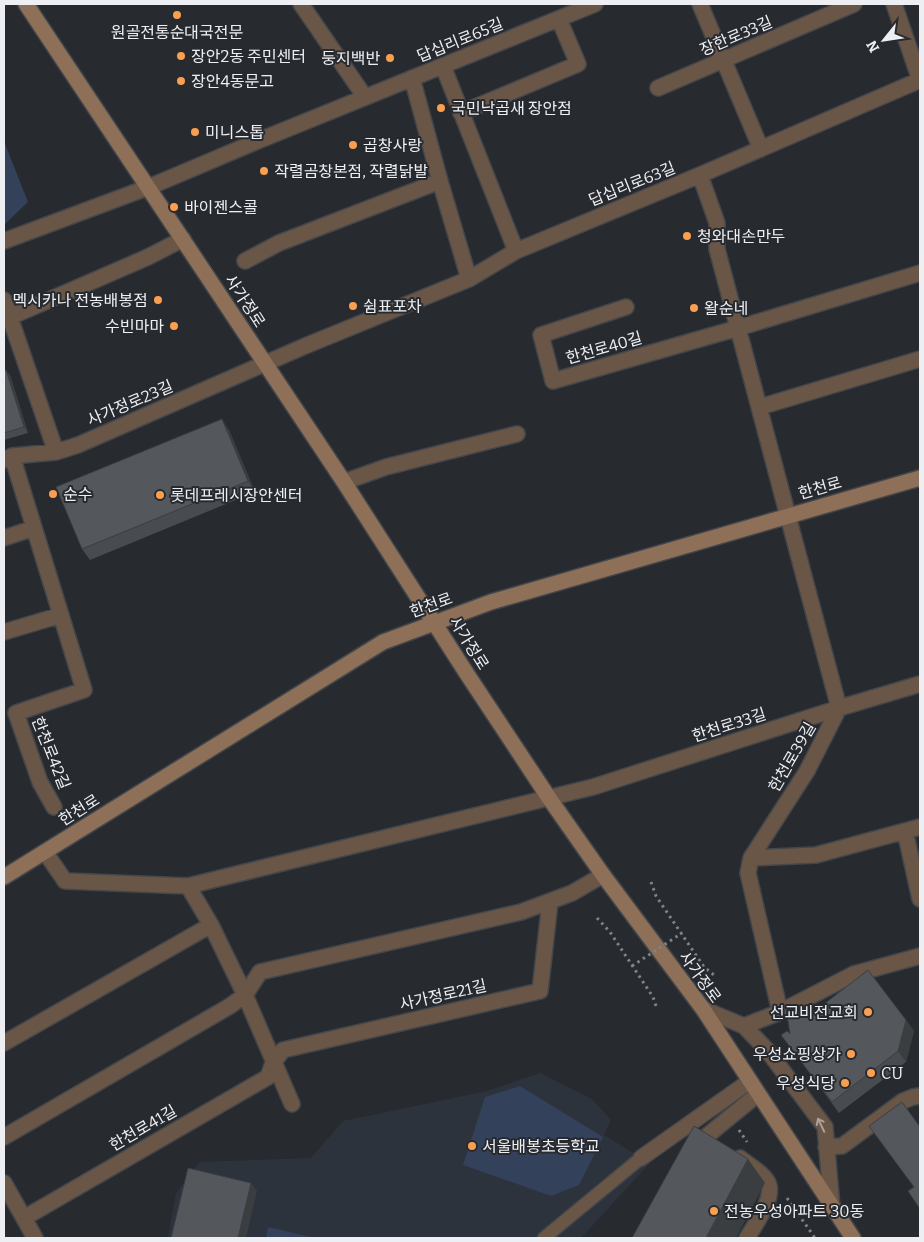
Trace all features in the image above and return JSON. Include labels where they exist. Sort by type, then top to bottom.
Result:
[{"type":"main road","name":"사가정로","points":[[26,4],[344,482],[549,798],[702,1009],[853,1238]]},
{"type":"main road","name":"한천로","points":[[4,877],[383,642],[491,602],[920,478]]},
{"type":"street","points":[[301,4],[365,97]]},
{"type":"street","name":"답십리로65길","points":[[4,241],[149,187],[596,4]]},
{"type":"street","points":[[700,4],[760,149]]},
{"type":"street","name":"장한로33길","points":[[658,88],[854,4]]},
{"type":"street","points":[[894,4],[920,80]]},
{"type":"street","points":[[461,113],[578,64],[559,18]]},
{"type":"street","points":[[443,66],[516,251]]},
{"type":"street","points":[[412,78],[469,279]]},
{"type":"street","name":"답십리로63길","points":[[265,364],[469,279],[516,251],[700,175],[920,80]]},
{"type":"street","points":[[700,175],[717,223],[717,249],[839,708]]},
{"type":"street","name":"사가정로","points":[[245,261],[278,243],[440,182]]},
{"type":"street","points":[[10,317],[148,257],[183,239]]},
{"type":"street","points":[[738,328],[920,273]]},
{"type":"street","points":[[4,300],[56,452]]},
{"type":"street","name":"한천로40길","points":[[626,307],[541,335],[553,380],[738,328]]},
{"type":"street","points":[[760,407],[920,359]]},
{"type":"street","name":"사가정로23길","points":[[8,458],[56,452],[78,445],[265,364]]},
{"type":"street","points":[[344,482],[386,467],[517,434]]},
{"type":"street","name":"한천로42길","points":[[8,458],[34,528],[84,690],[16,713],[40,782],[54,806]]},
{"type":"street","points":[[4,538],[34,528]]},
{"type":"street","points":[[4,632],[61,615]]},
{"type":"street","name":"한천로33길","points":[[549,798],[593,787],[920,684]]},
{"type":"street","name":"한천로39길","points":[[751,858],[806,771],[839,708]]},
{"type":"street","points":[[45,852],[64,880],[188,886],[549,798]]},
{"type":"street","points":[[780,1012],[748,873],[751,858],[816,855],[920,827]]},
{"type":"street","points":[[905,831],[920,899]]},
{"type":"street","points":[[4,1137],[230,1006],[245,995],[260,972],[521,912],[572,893],[603,875]]},
{"type":"street","points":[[188,886],[211,924],[245,995],[292,1104]]},
{"type":"street","name":"사가정로21길","points":[[274,1063],[283,1050],[540,991],[550,902]]},
{"type":"street","points":[[4,1043],[211,924]]},
{"type":"street","points":[[744,1026],[780,1012],[863,970],[920,956]]},
{"type":"street","points":[[702,1009],[744,1026],[768,1050],[825,1127],[832,1207]]},
{"type":"street","name":"한천로41길","points":[[24,1218],[268,1077],[274,1063]]},
{"type":"street","points":[[694,1160],[708,1135],[754,1087]]},
{"type":"street","points":[[641,1158],[754,1087]]},
{"type":"street","points":[[826,1147],[842,1146],[903,1101],[920,1096]]},
{"type":"street","points":[[708,1135],[768,1181],[770,1198],[748,1238]]},
{"type":"street","points":[[4,1183],[35,1238]]},
{"type":"lane","points":[[544,1238],[641,1158]]},
{"type":"path","points":[[651,882],[656,896],[704,967],[714,974]]},
{"type":"path","points":[[597,918],[610,932],[653,997],[657,1009]]},
{"type":"path","points":[[632,966],[682,934]]},
{"type":"shaded area","points":[[4,141],[28,202],[4,225]]},
{"type":"shaded area","name":"서울배봉초등학교","points":[[540,1073],[592,1099],[611,1120],[604,1135],[650,1163],[581,1238],[168,1238],[176,1193],[200,1162],[311,1158],[343,1121],[487,1091]]},
{"type":"shaded area","points":[[520,1086],[603,1137],[579,1185],[551,1196],[463,1165],[485,1097]]},
{"type":"shaded area","points":[[268,1227],[315,1238],[266,1238]]},
{"type":"building","points":[[4,370],[6,370],[24,427],[4,433]]},
{"type":"building","name":"롯데프레시장안센터","points":[[222,419],[248,481],[82,549],[56,487]]},
{"type":"building","name":"우성쇼핑상가","points":[[868,970],[906,1020],[898,1051],[832,1102],[781,1035],[787,1031],[790,1034],[786,1009],[801,1011],[806,1018]]},
{"type":"building","points":[[902,1102],[920,1127],[920,1209],[908,1191],[914,1187],[869,1126]]},
{"type":"building","points":[[694,1126],[748,1159],[706,1238],[632,1238]]},
{"type":"building","points":[[188,1168],[251,1183],[238,1238],[171,1238]]},
{"type":"place","name":"원골전통순대국전문","points":[[177,15]]},
{"type":"place","name":"장안2동 주민센터","points":[[181,56]]},
{"type":"place","name":"둥지백반","points":[[390,58]]},
{"type":"place","name":"장안4동문고","points":[[181,81]]},
{"type":"place","name":"국민낙곱새 장안점","points":[[441,108]]},
{"type":"place","name":"미니스톱","points":[[195,132]]},
{"type":"place","name":"곱창사랑","points":[[353,145]]},
{"type":"place","name":"작렬곰창본점, 작렬닭발","points":[[264,171]]},
{"type":"place","name":"바이젠스콜","points":[[174,207]]},
{"type":"place","name":"청와대손만두","points":[[687,236]]},
{"type":"place","name":"멕시카나 전농배봉점","points":[[158,300]]},
{"type":"place","name":"쉼표포차","points":[[353,306]]},
{"type":"place","name":"왈순네","points":[[694,308]]},
{"type":"place","name":"수빈마마","points":[[174,326]]},
{"type":"place","name":"순수","points":[[53,494]]},
{"type":"place","name":"롯데프레시장안센터","points":[[160,495]]},
{"type":"place","name":"선교비전교회","points":[[868,1012]]},
{"type":"place","name":"우성쇼핑상가","points":[[851,1054]]},
{"type":"place","name":"CU","points":[[871,1073]]},
{"type":"place","name":"우성식당","points":[[845,1083]]},
{"type":"place","name":"서울배봉초등학교","points":[[472,1146]]},
{"type":"place","name":"전농우성아파트 30동","points":[[714,1211]]}]
